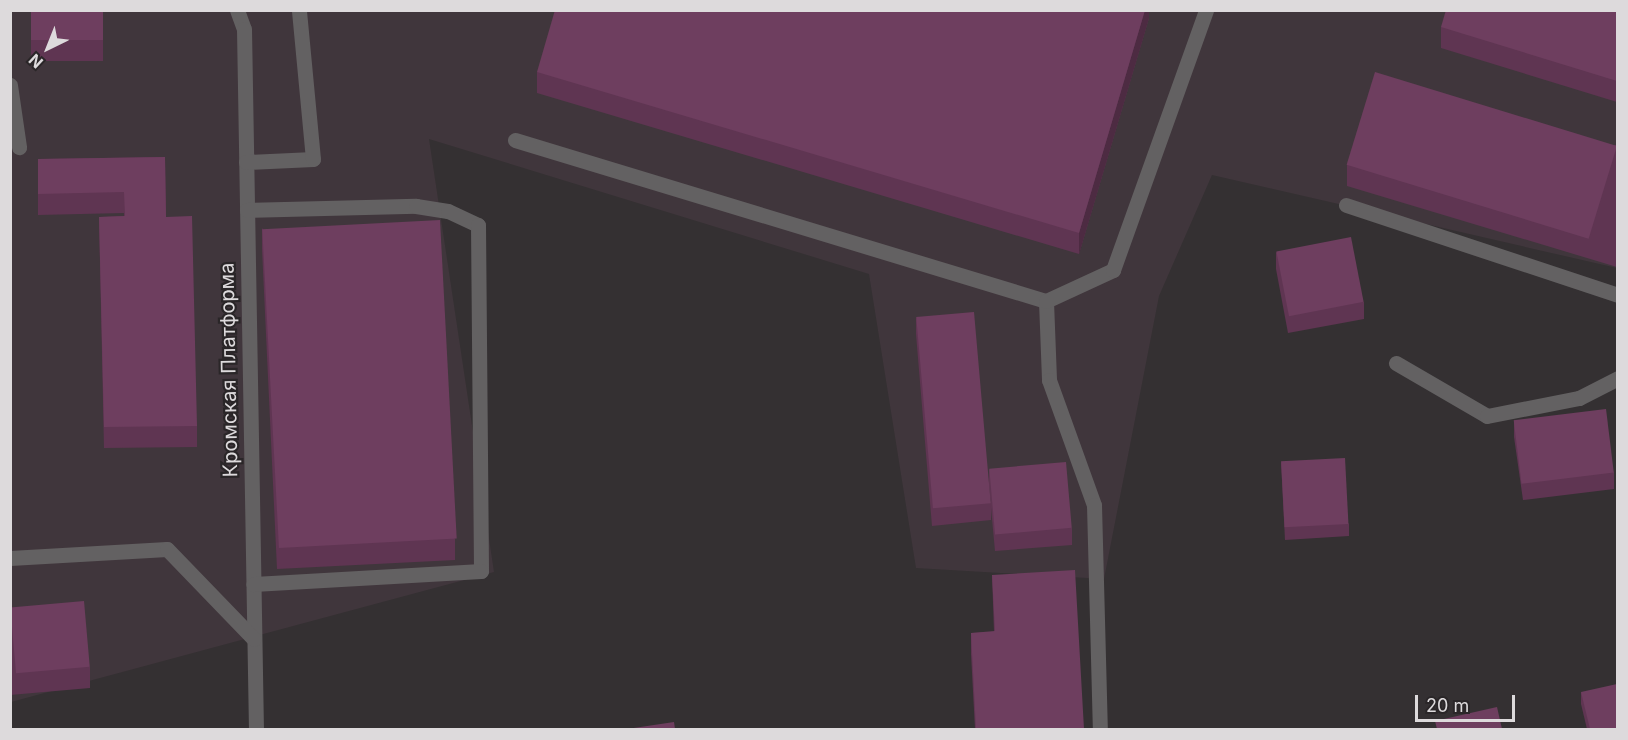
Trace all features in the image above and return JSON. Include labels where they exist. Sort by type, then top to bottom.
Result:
[{"type":"lane","name":"Кромская Платформа","points":[[237,10],[244,29],[256,729]]},
{"type":"lane","points":[[246,162],[313,159],[299,10]]},
{"type":"lane","points":[[515,140],[1046,301],[1113,270],[1206,10]]},
{"type":"lane","points":[[10,86],[19,147]]},
{"type":"lane","points":[[1346,205],[1617,295]]},
{"type":"lane","points":[[247,210],[416,206],[448,211],[478,225],[481,571],[254,584]]},
{"type":"lane","points":[[1046,301],[1048,380],[1094,505],[1100,729]]},
{"type":"lane","points":[[1395,363],[1487,417],[1579,398],[1617,378]]},
{"type":"lane","points":[[10,558],[167,549],[254,639]]},
{"type":"shaded area","points":[[11,11],[1617,11],[1617,268],[1212,175],[1159,296],[1104,579],[916,568],[869,274],[429,139],[494,572],[11,702]]},
{"type":"building","points":[[31,10],[103,10],[103,40],[31,40]]},
{"type":"building","points":[[555,10],[1145,10],[1079,233],[537,72]]},
{"type":"building","points":[[1446,10],[1617,10],[1617,81],[1441,27]]},
{"type":"building","points":[[1375,72],[1617,146],[1589,239],[1347,165]]},
{"type":"building","points":[[165,157],[166,217],[192,216],[197,426],[104,427],[99,217],[125,216],[124,192],[38,194],[38,159]]},
{"type":"building","points":[[440,220],[457,539],[279,548],[262,229]]},
{"type":"building","points":[[1351,237],[1364,302],[1289,316],[1276,252]]},
{"type":"building","points":[[974,312],[991,503],[933,508],[916,317]]},
{"type":"building","points":[[1606,409],[1614,473],[1521,484],[1514,420]]},
{"type":"building","points":[[1345,458],[1348,524],[1285,527],[1281,461]]},
{"type":"building","points":[[1066,462],[1072,528],[995,534],[989,469]]},
{"type":"building","points":[[1075,570],[1084,729],[976,729],[971,633],[995,631],[992,575]]},
{"type":"building","points":[[84,601],[90,667],[16,673],[10,607]]},
{"type":"building","points":[[1617,684],[1617,729],[1590,729],[1581,692]]},
{"type":"building","points":[[1497,707],[1502,729],[1437,729],[1435,721]]},
{"type":"building","points":[[674,722],[675,729],[627,729]]}]
